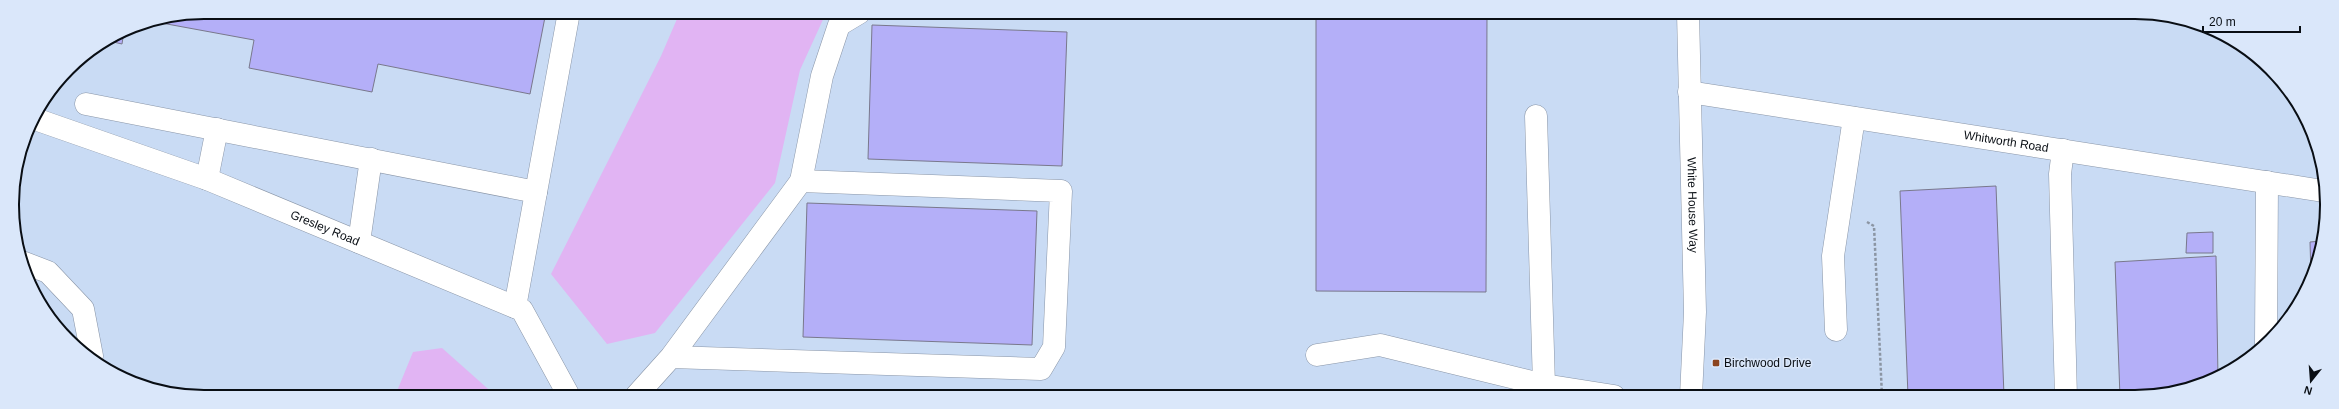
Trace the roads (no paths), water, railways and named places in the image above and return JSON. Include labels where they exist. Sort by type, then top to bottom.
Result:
[{"type":"street","points":[[514,307],[568,19]]},
{"type":"street","points":[[641,390],[671,357],[801,181],[822,76],[839,25],[848,19]]},
{"type":"street","name":"White House Way","points":[[1688,19],[1695,312],[1691,390]]},
{"type":"street","name":"Whitworth Road","points":[[1689,92],[2320,190]]},
{"type":"street","points":[[86,104],[536,192]]},
{"type":"street","points":[[1536,116],[1544,385]]},
{"type":"street","points":[[1836,330],[1833,256],[1854,118]]},
{"type":"street","name":"Gresley Road","points":[[39,120],[207,179],[522,310],[566,390]]},
{"type":"street","points":[[207,179],[217,129]]},
{"type":"street","points":[[2063,150],[2060,189],[2066,390]]},
{"type":"street","points":[[359,242],[371,159]]},
{"type":"street","points":[[671,357],[1041,369],[1054,346],[1061,191],[801,181]]},
{"type":"street","points":[[2266,336],[2267,182]]},
{"type":"street","points":[[29,265],[48,272],[83,309],[91,351]]},
{"type":"street","points":[[1317,355],[1380,345],[1544,385],[1576,390]]},
{"type":"place","name":"Birchwood Drive","points":[[1716,363]]}]
